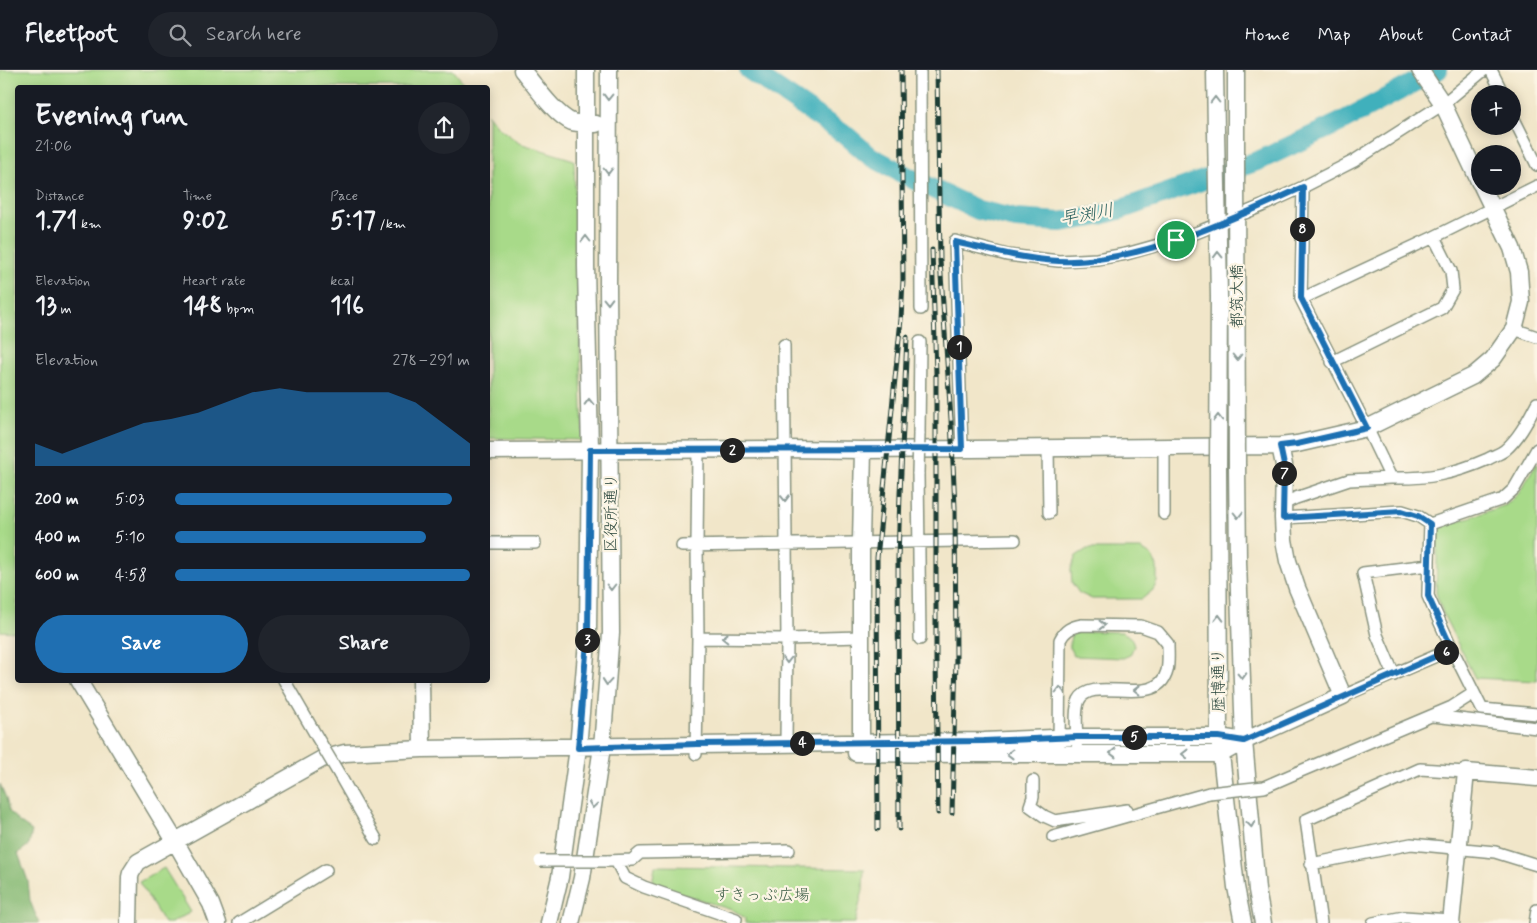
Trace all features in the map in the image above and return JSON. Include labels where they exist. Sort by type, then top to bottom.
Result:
[{"type":"street","points":[[522,70],[551,106],[566,118],[573,122],[608,124]]},
{"type":"street","name":"区役所通り","points":[[549,923],[560,878],[578,748],[588,630],[590,450],[586,266],[586,70]]},
{"type":"street","name":"区役所通り","points":[[571,923],[582,878],[601,752],[612,633],[608,286],[609,70]]},
{"type":"street","points":[[920,70],[921,309]]},
{"type":"street","name":"都筑大橋","points":[[1215,70],[1219,297],[1218,466]]},
{"type":"street","name":"都筑大橋","points":[[1236,70],[1237,466]]},
{"type":"street","points":[[1420,70],[1439,99],[1471,164]]},
{"type":"street","points":[[962,449],[955,242],[1007,255],[1059,261],[1107,258],[1198,232],[1303,187],[1354,161],[1439,99],[1484,70]]},
{"type":"street","points":[[1491,70],[1498,85]]},
{"type":"street","points":[[1521,133],[1537,166]]},
{"type":"street","points":[[1301,298],[1434,237],[1537,186]]},
{"type":"street","points":[[1303,187],[1301,298],[1391,478]]},
{"type":"street","points":[[490,451],[1280,446],[1367,428],[1474,376],[1493,359],[1514,329],[1521,302],[1519,272],[1512,248],[1486,195]]},
{"type":"street","points":[[1332,362],[1442,308],[1453,289],[1451,271],[1434,237]]},
{"type":"street","points":[[1514,329],[1537,336]]},
{"type":"street","points":[[920,342],[918,473],[920,639]]},
{"type":"street","points":[[784,345],[787,639],[786,743]]},
{"type":"street","points":[[1283,511],[1349,480],[1417,478],[1450,473],[1473,465],[1504,451],[1521,433],[1537,402]]},
{"type":"street","points":[[1280,446],[1284,465],[1284,540],[1288,561],[1297,588],[1343,696]]},
{"type":"street","points":[[1164,447],[1164,514]]},
{"type":"street","points":[[1048,448],[1049,510]]},
{"type":"street","points":[[1430,524],[1504,499],[1514,489],[1537,449]]},
{"type":"street","points":[[697,749],[698,450]]},
{"type":"street","points":[[861,748],[863,450]]},
{"type":"street","name":"歴博通り","points":[[1218,466],[1219,737],[1236,887],[1243,923]]},
{"type":"street","name":"歴博通り","points":[[1237,466],[1244,741],[1256,882],[1263,923]]},
{"type":"street","points":[[1283,511],[1402,511],[1418,516],[1430,524]]},
{"type":"street","points":[[1430,524],[1428,596],[1482,709],[1537,714]]},
{"type":"street","points":[[682,546],[1015,540]]},
{"type":"street","points":[[490,543],[535,543]]},
{"type":"street","points":[[1394,675],[1377,635],[1363,573],[1429,565]]},
{"type":"street","points":[[1059,746],[1060,640],[1063,634],[1073,626],[1082,625],[1141,626],[1158,632],[1168,644],[1166,672],[1159,685],[1147,690],[1092,690],[1083,695],[1078,701],[1076,745]]},
{"type":"street","points":[[698,638],[787,639],[861,637]]},
{"type":"street","points":[[1076,745],[1221,754],[1244,741],[1452,649]]},
{"type":"street","points":[[80,683],[175,841],[211,904],[218,923]]},
{"type":"street","points":[[286,683],[376,839]]},
{"type":"street","points":[[421,683],[422,749]]},
{"type":"street","points":[[1053,837],[1209,793],[1264,787],[1452,707],[1474,693]]},
{"type":"street","points":[[1431,716],[1537,728]]},
{"type":"street","points":[[129,923],[131,872],[138,862],[322,759],[345,753],[422,749],[578,748],[601,752],[697,749],[1059,746],[1219,737],[1244,741]]},
{"type":"street","points":[[697,749],[786,743],[861,748]]},
{"type":"street","points":[[1321,923],[1306,820],[1420,769],[1537,778]]},
{"type":"street","points":[[1373,923],[1404,917],[1451,922],[1466,772]]},
{"type":"street","points":[[1033,781],[1033,797],[1030,806],[1055,821],[1113,811],[1154,808]]},
{"type":"street","points":[[1311,864],[1410,844],[1495,852],[1537,865]]},
{"type":"street","points":[[540,861],[632,860],[640,853],[789,850]]},
{"type":"street","points":[[612,861],[625,878],[644,887],[736,920],[735,923]]},
{"type":"street","points":[[239,923],[326,870]]},
{"type":"street","points":[[1535,923],[1537,910]]},
{"type":"green space","points":[[0,70],[453,70],[465,85],[15,85],[15,632],[0,631]]},
{"type":"green space","points":[[490,117],[498,127],[519,143],[574,160],[583,440],[490,438]]},
{"type":"green space","points":[[1537,462],[1537,681],[1475,678],[1444,616],[1436,593],[1438,528],[1506,505],[1519,493]]},
{"type":"green space","points":[[1087,549],[1141,549],[1151,555],[1157,566],[1157,582],[1153,590],[1142,599],[1092,599],[1079,593],[1072,583],[1071,569],[1076,556]]},
{"type":"green space","points":[[1079,631],[1122,632],[1131,637],[1134,646],[1130,655],[1123,658],[1074,656],[1070,649],[1070,639],[1071,636]]},
{"type":"green space","points":[[0,784],[9,811],[19,822],[32,831],[29,845],[18,853],[28,881],[30,901],[39,923],[0,923]]},
{"type":"green space","name":"すきっぷ広場","points":[[655,866],[864,869],[863,890],[855,923],[745,923],[745,918],[735,911],[652,884]]},
{"type":"green space","points":[[164,868],[191,912],[171,923],[164,923],[139,882]]},
{"type":"waterway","name":"早渕川","points":[[749,70],[848,137],[870,156],[920,183],[978,210],[1016,219],[1060,222],[1093,217],[1122,209],[1260,160],[1339,123],[1438,70]]},
{"type":"railway","points":[[878,829],[877,558],[901,319],[903,280],[901,70]]},
{"type":"railway","points":[[937,70],[940,261],[955,508],[956,657],[952,813]]},
{"type":"railway","points":[[932,250],[936,373],[938,813]]},
{"type":"railway","points":[[899,829],[898,560],[907,337]]},
{"type":"route","points":[[1303,187],[1301,298],[1367,428],[1280,446],[1284,465],[1283,518],[1402,511],[1418,516],[1430,524],[1428,596],[1452,649],[1244,741],[1219,737],[1077,737],[984,741],[697,744],[578,748],[588,630],[590,450],[962,449],[955,242],[1007,255],[1059,261],[1097,259],[1126,254],[1176,240],[1262,206],[1303,187]]}]
